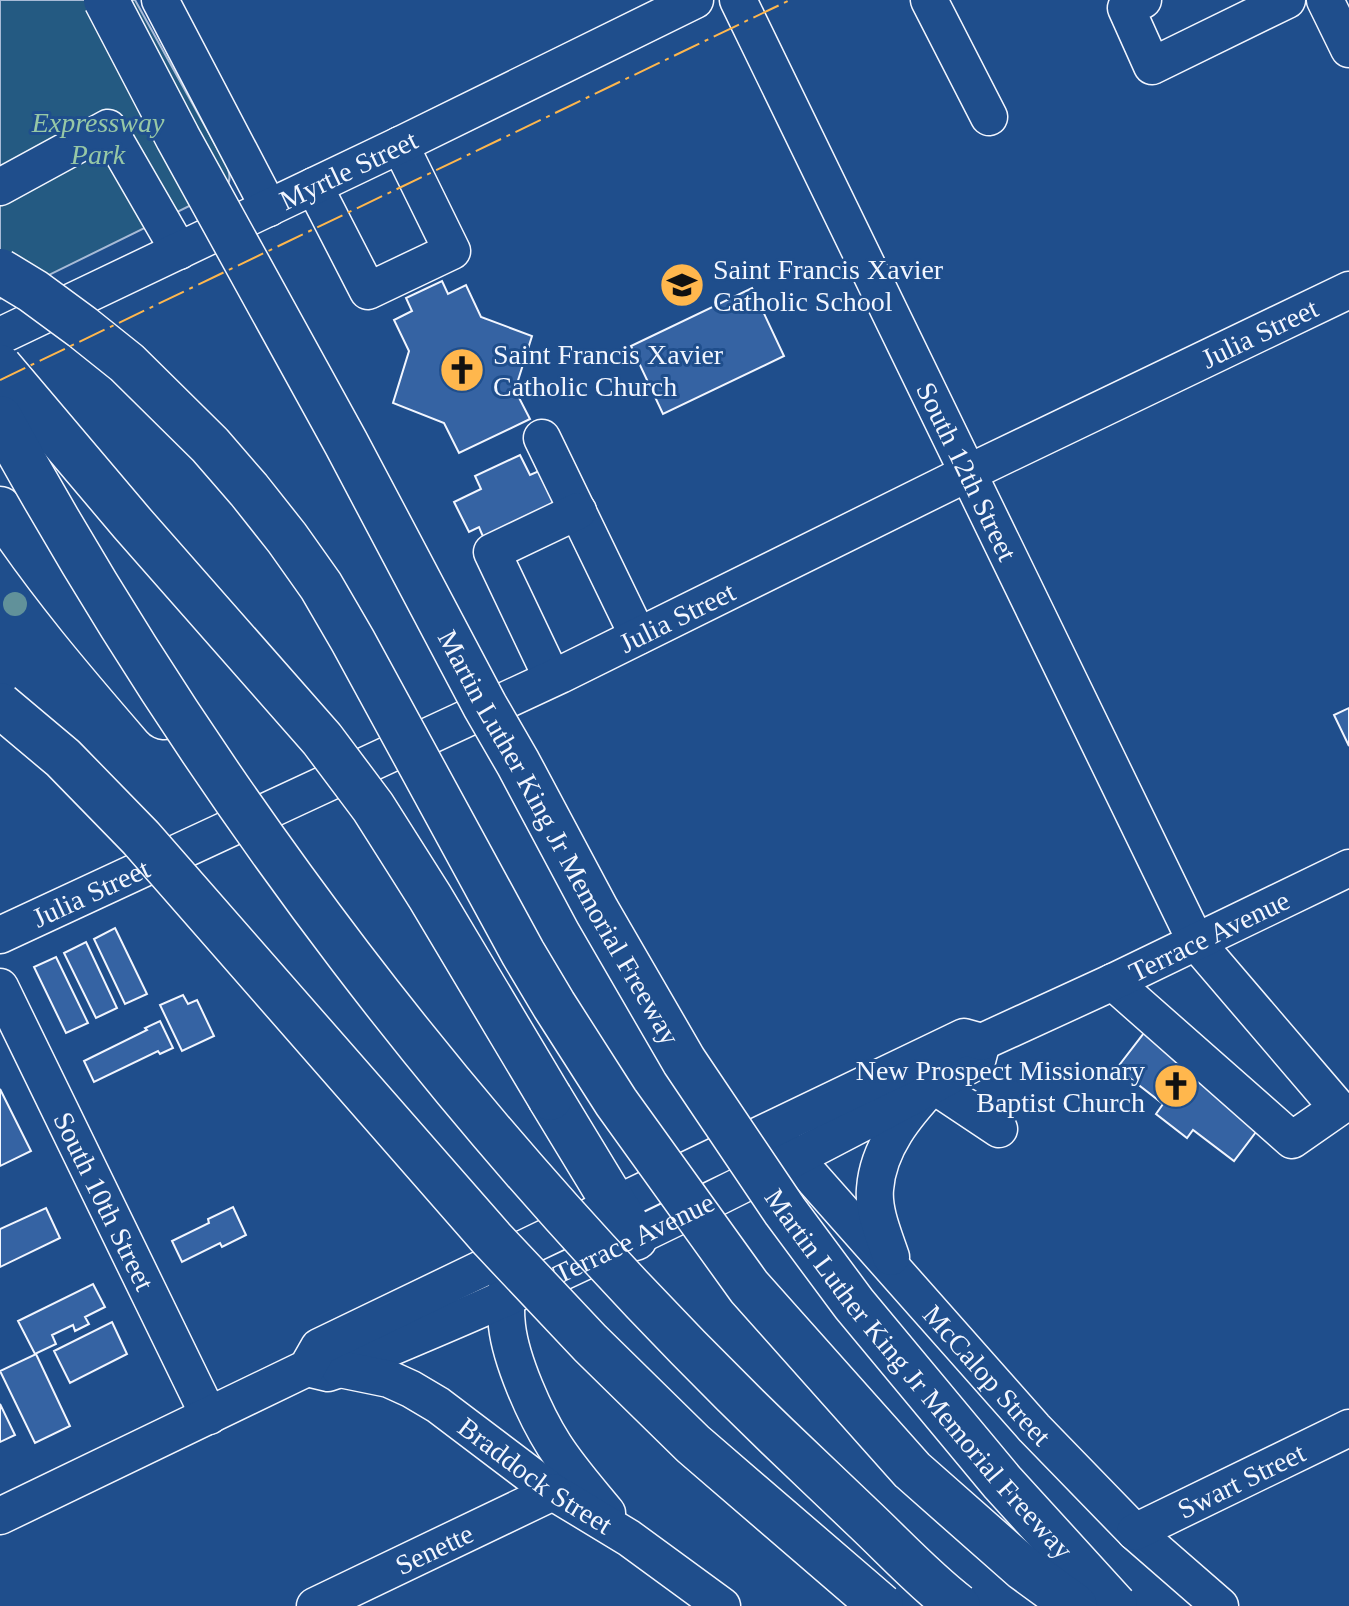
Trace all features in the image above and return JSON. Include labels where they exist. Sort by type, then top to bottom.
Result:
[{"type":"highway","name":"Martin Luther King Jr Memorial Freeway","points":[[106,0],[485,706],[597,911],[684,1061],[785,1211],[854,1304],[1002,1482],[1115,1606]]},
{"type":"highway","points":[[0,271],[33,291],[127,363],[210,445],[249,490],[321,586],[562,1018],[616,1102],[749,1287],[912,1470],[1023,1568],[1075,1606]]},
{"type":"highway","points":[[0,367],[132,523],[313,728],[365,796],[430,897],[624,1221]]},
{"type":"highway","points":[[0,418],[100,592],[234,797],[378,993],[487,1129],[691,1353],[898,1554],[958,1606]]},
{"type":"highway","points":[[0,509],[31,556],[93,635],[234,797]]},
{"type":"highway","points":[[0,705],[63,758],[121,817],[492,1239],[590,1343],[693,1444],[881,1606]]},
{"type":"street","points":[[160,0],[269,208]]},
{"type":"street","name":"Myrtle Street","points":[[0,336],[695,0]]},
{"type":"street","name":"South 12th Street","points":[[738,0],[1196,942],[1338,1108],[1292,1140],[1113,982]]},
{"type":"street","points":[[929,0],[989,117]]},
{"type":"street","points":[[1143,0],[1126,8],[1152,66],[1287,0]]},
{"type":"street","points":[[1325,0],[1349,49]]},
{"type":"street","points":[[0,187],[108,128],[179,251]]},
{"type":"street","points":[[314,186],[368,291],[452,251],[400,145]]},
{"type":"street","name":"Julia Street","points":[[0,935],[552,678],[1349,290]]},
{"type":"street","points":[[542,438],[638,636]]},
{"type":"street","points":[[552,678],[492,552],[578,511]]},
{"type":"street","name":"Terrace Avenue","points":[[0,1516],[209,1416],[505,1298],[770,1131],[964,1037],[982,1042],[1349,868]]},
{"type":"street","name":"South 10th Street","points":[[0,987],[209,1416]]},
{"type":"street","name":"Terrace Avenue","points":[[323,1368],[319,1347],[524,1247],[624,1221],[794,1157],[977,1061],[982,1042]]},
{"type":"street","points":[[895,1270],[878,1219],[874,1190],[880,1164],[893,1133],[933,1085],[999,1129]]},
{"type":"street","name":"McCalop Street","points":[[770,1131],[1034,1428],[1135,1532],[1220,1606]]},
{"type":"street","points":[[524,1247],[509,1274],[505,1298],[507,1328],[517,1365],[553,1443],[577,1478],[629,1538]]},
{"type":"street","name":"Braddock Street","points":[[323,1368],[389,1379],[438,1405],[553,1492],[629,1538],[722,1606]]},
{"type":"street","name":"Swart Street","points":[[1135,1532],[1349,1428]]},
{"type":"street","name":"Senette","points":[[315,1606],[553,1492]]},
{"type":"green space","name":"Expressway Park","points":[[0,0],[135,0],[227,166],[230,177],[226,188],[0,299]]},
{"type":"building","name":"Saint Francis Xavier Catholic Church","points":[[442,281],[448,294],[466,285],[481,317],[532,336],[515,390],[530,419],[459,453],[444,423],[393,403],[409,351],[394,320],[412,311],[406,298]]},
{"type":"building","points":[[752,288],[784,356],[663,414],[631,346]]},
{"type":"building","points":[[520,455],[530,475],[539,471],[556,505],[484,539],[479,527],[469,532],[454,502],[481,489],[475,476]]},
{"type":"building","points":[[1349,708],[1349,746],[1334,715]]},
{"type":"building","points":[[115,928],[147,994],[125,1004],[94,939]]},
{"type":"building","points":[[86,942],[117,1008],[96,1018],[64,953]]},
{"type":"building","points":[[56,957],[88,1023],[66,1033],[34,967]]},
{"type":"building","points":[[183,995],[188,1004],[197,1000],[214,1036],[182,1051],[160,1005]]},
{"type":"building","points":[[160,1021],[173,1048],[160,1054],[158,1051],[94,1082],[84,1061]]},
{"type":"building","name":"New Prospect Missionary Baptist Church","points":[[1144,1033],[1262,1124],[1234,1161],[1193,1130],[1187,1138],[1156,1114],[1163,1104],[1117,1068]]},
{"type":"building","points":[[0,1089],[31,1151],[0,1166]]},
{"type":"building","points":[[233,1207],[246,1235],[222,1247],[220,1243],[182,1262],[172,1241]]},
{"type":"building","points":[[46,1208],[60,1238],[0,1267],[0,1229]]},
{"type":"building","points":[[93,1284],[105,1307],[85,1317],[89,1324],[75,1331],[73,1325],[52,1335],[56,1344],[35,1354],[18,1321]]},
{"type":"building","points":[[112,1322],[127,1354],[70,1383],[54,1351]]},
{"type":"building","points":[[36,1354],[70,1426],[35,1443],[0,1371]]},
{"type":"building","points":[[0,1404],[15,1435],[0,1442]]},
{"type":"power","points":[[0,380],[790,0]]},
{"type":"place","name":"Saint Francis Xavier Catholic School","points":[[682,285]]},
{"type":"place","name":"Saint Francis Xavier Catholic Church","points":[[462,370]]},
{"type":"place","name":"New Prospect Missionary Baptist Church","points":[[1176,1086]]}]
